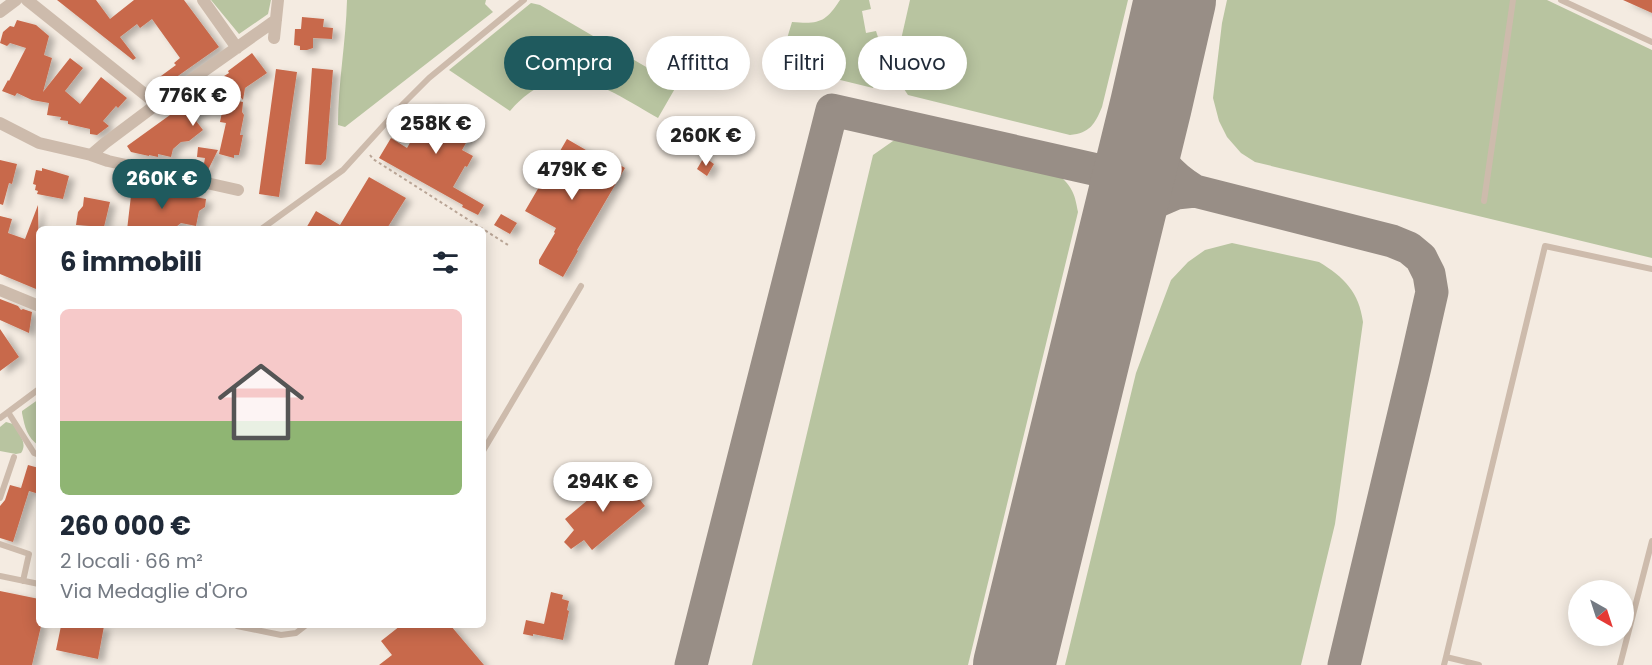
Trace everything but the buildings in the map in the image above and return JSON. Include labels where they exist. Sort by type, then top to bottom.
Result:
[{"type":"street","points":[[0,12],[15,0]]},
{"type":"street","points":[[27,0],[157,104]]},
{"type":"street","points":[[203,0],[237,48]]},
{"type":"street","points":[[274,38],[278,0]]},
{"type":"street","points":[[91,155],[157,104],[276,20]]},
{"type":"street","points":[[0,123],[39,143],[238,190]]},
{"type":"street","points":[[0,290],[36,305]]},
{"type":"lane","points":[[266,226],[344,170],[429,78],[524,0]]},
{"type":"lane","points":[[1484,201],[1513,0]]},
{"type":"lane","points":[[1561,0],[1652,42]]},
{"type":"lane","points":[[1444,665],[1545,246],[1652,269]]},
{"type":"lane","points":[[486,446],[580,286]]},
{"type":"lane","points":[[0,418],[36,391]]},
{"type":"lane","points":[[8,412],[36,453]]},
{"type":"lane","points":[[0,498],[14,457]]},
{"type":"lane","points":[[1620,665],[1652,541]]},
{"type":"lane","points":[[0,544],[29,554],[23,581]]},
{"type":"lane","points":[[0,576],[36,583]]},
{"type":"lane","points":[[247,628],[281,635],[296,633],[302,628]]},
{"type":"lane","points":[[1446,657],[1479,665]]},
{"type":"path","points":[[364,155],[368,153],[373,159],[478,226]]},
{"type":"path","points":[[486,231],[508,245]]},
{"type":"green space","points":[[211,0],[271,0],[268,14],[239,34]]},
{"type":"green space","points":[[347,0],[486,0],[485,4],[493,12],[345,127],[338,125]]},
{"type":"green space","points":[[840,0],[869,0],[871,9],[862,11],[866,33],[876,31],[878,36],[858,36],[858,84],[846,81],[846,36],[788,36],[792,22],[815,22],[830,13]]},
{"type":"green space","points":[[910,0],[1128,0],[1102,107],[1091,127],[1077,134],[1070,135],[908,95],[905,90],[967,90],[967,36],[902,36]]},
{"type":"green space","points":[[1227,0],[1547,0],[1652,50],[1652,258],[1255,162],[1241,153],[1227,137],[1219,121],[1213,98]]},
{"type":"green space","points":[[531,3],[540,5],[593,36],[504,36],[504,90],[534,90],[510,111],[449,70]]},
{"type":"green space","points":[[634,60],[646,67],[646,90],[674,90],[658,118],[608,90],[634,90]]},
{"type":"green space","points":[[906,139],[1060,176],[1073,192],[1078,212],[968,665],[752,665],[873,155],[893,141]]},
{"type":"green space","points":[[1232,243],[1319,262],[1336,273],[1349,286],[1358,302],[1363,322],[1335,524],[1301,665],[1065,665],[1136,373],[1171,280],[1188,262],[1205,250]]},
{"type":"green space","points":[[36,401],[36,443],[27,432],[22,411]]},
{"type":"green space","points":[[6,422],[13,424],[22,439],[24,446],[21,453],[0,451],[0,427]]},
{"type":"taxiway","points":[[1151,105],[1150,129],[1154,149],[1164,166],[1195,191],[1392,241],[1409,248],[1421,258],[1429,274],[1432,292],[1344,665]]},
{"type":"taxiway","points":[[691,665],[832,110],[1133,178]]},
{"type":"taxiway","points":[[1116,246],[1129,223],[1146,206],[1176,193],[1195,191]]},
{"type":"runway","points":[[1014,665],[1175,0]]}]
